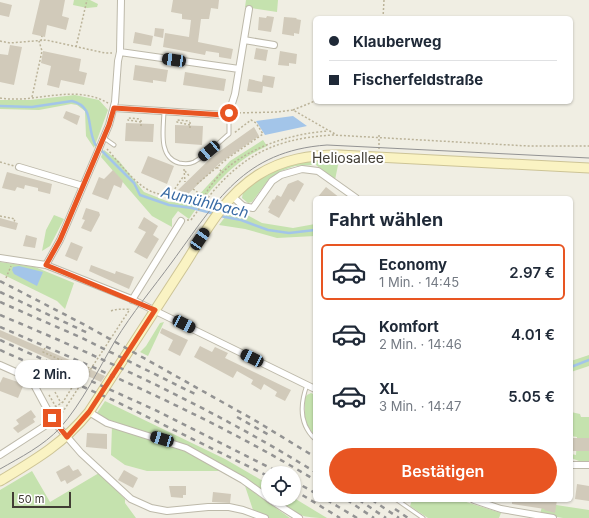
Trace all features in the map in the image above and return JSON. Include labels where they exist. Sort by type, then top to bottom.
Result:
[{"type":"street","points":[[46,265],[60,240],[98,152],[102,146],[114,107],[120,52],[121,0]]},
{"type":"street","points":[[114,107],[224,115],[229,113],[239,69],[249,9]]},
{"type":"street","points":[[244,40],[274,45]]},
{"type":"street","points":[[120,52],[239,69]]},
{"type":"street","name":"Heliosallee","points":[[0,481],[44,455],[67,437],[89,412],[214,219],[233,197],[253,179],[274,167],[297,159],[320,155],[589,168]]},
{"type":"street","points":[[19,167],[84,186]]},
{"type":"street","points":[[233,197],[243,206],[253,208],[257,205],[268,186],[281,175],[292,171],[307,169],[318,171],[353,196]]},
{"type":"street","points":[[132,300],[181,221]]},
{"type":"street","points":[[0,258],[46,265],[132,300],[313,388]]},
{"type":"street","points":[[0,365],[27,377],[32,381],[54,420],[67,437],[123,493],[141,504],[167,511],[208,507],[229,508],[250,512],[265,518]]},
{"type":"street","points":[[89,412],[107,422],[186,448],[243,480],[261,494]]},
{"type":"street","points":[[0,455],[54,420]]},
{"type":"street","points":[[573,465],[589,465]]},
{"type":"street","points":[[480,502],[501,509],[553,518]]},
{"type":"street","points":[[279,506],[299,518]]},
{"type":"lane","points":[[164,110],[163,144],[165,150],[172,159],[184,163],[193,163],[228,134],[229,113]]},
{"type":"lane","points":[[104,138],[114,145]]},
{"type":"lane","points":[[307,385],[304,394],[303,422],[305,428],[313,437]]},
{"type":"lane","points":[[400,502],[423,518]]},
{"type":"path","points":[[76,47],[87,0]]},
{"type":"path","points":[[383,16],[384,0]]},
{"type":"path","points":[[41,41],[42,36]]},
{"type":"path","points":[[0,41],[12,44],[41,41],[105,53],[120,52]]},
{"type":"path","points":[[32,98],[42,52],[38,41]]},
{"type":"path","points":[[0,98],[19,99],[80,94],[97,98],[114,107]]},
{"type":"path","points":[[229,113],[293,110],[313,102]]},
{"type":"path","points":[[293,110],[336,135]]},
{"type":"path","points":[[141,122],[138,122],[138,120],[128,120],[128,118],[141,118],[141,122],[141,126]]},
{"type":"path","points":[[177,120],[190,122],[187,124],[177,122],[177,120]]},
{"type":"path","points":[[197,184],[216,167],[263,134],[256,123],[251,120],[232,134],[228,134]]},
{"type":"path","points":[[190,122],[190,128]]},
{"type":"path","points":[[204,202],[204,197],[207,190],[223,173],[249,154],[273,142],[300,134],[328,131]]},
{"type":"path","points":[[379,133],[379,147]]},
{"type":"path","points":[[102,146],[141,185],[152,193],[162,195],[172,193],[178,187],[183,177],[184,163]]},
{"type":"path","points":[[0,162],[19,167]]},
{"type":"path","points":[[216,167],[223,173]]},
{"type":"path","points":[[184,170],[190,177]]},
{"type":"path","points":[[183,177],[185,182]]},
{"type":"path","points":[[192,189],[204,197]]},
{"type":"path","points":[[181,221],[191,220],[201,206]]},
{"type":"path","points":[[0,216],[15,220],[14,222]]},
{"type":"path","points":[[6,278],[11,265]]},
{"type":"path","points":[[49,395],[55,407],[61,413],[130,309],[123,310],[118,308],[112,311]]},
{"type":"path","points":[[41,356],[45,348]]},
{"type":"path","points":[[43,352],[63,361]]},
{"type":"path","points":[[85,376],[89,367]]},
{"type":"path","points":[[80,368],[87,372]]},
{"type":"path","points":[[80,368],[85,369]]},
{"type":"path","points":[[80,368],[84,372]]},
{"type":"path","points":[[55,407],[61,403],[76,381],[81,384]]},
{"type":"path","points":[[55,392],[61,403]]},
{"type":"green space","points":[[74,0],[90,0],[98,4],[97,7],[87,8],[73,5]]},
{"type":"green space","points":[[246,0],[278,0],[277,12],[245,7]]},
{"type":"green space","points":[[75,95],[99,100],[108,110],[94,148],[86,136],[85,111],[77,105],[71,104],[39,110],[0,109],[0,100],[30,100]]},
{"type":"green space","points":[[263,140],[267,146],[243,160],[223,177],[205,197],[189,219],[178,211],[172,219],[172,227],[152,216],[101,157],[104,150],[119,161],[144,192],[169,202],[188,203],[197,197],[230,161]]},
{"type":"green space","points":[[339,160],[335,180],[316,165],[295,166],[281,171],[269,179],[252,202],[248,203],[242,198],[243,192],[253,184],[275,171],[300,163]]},
{"type":"green space","points":[[234,208],[262,223],[293,228],[313,224],[313,236],[277,238],[245,229],[219,225]]},
{"type":"green space","points":[[54,215],[64,219],[50,246],[42,251],[46,230]]},
{"type":"green space","points":[[0,262],[35,267],[74,283],[65,309],[57,301],[0,273]]},
{"type":"green space","points":[[164,322],[148,356],[140,352],[146,346],[160,323]]},
{"type":"green space","points":[[589,355],[589,366],[573,371],[573,360]]},
{"type":"green space","points":[[311,393],[313,394],[313,433],[305,422],[305,398]]},
{"type":"green space","points":[[105,401],[225,459],[261,480],[261,489],[245,478],[190,447],[103,418],[97,413]]},
{"type":"green space","points":[[573,412],[580,414],[581,417],[589,417],[589,438],[585,451],[589,451],[589,461],[579,461],[573,459],[573,454],[576,455],[577,437],[573,436]]},
{"type":"green space","points":[[112,426],[180,448],[222,471],[147,471],[125,465],[111,455]]},
{"type":"green space","points":[[32,471],[50,502],[99,473],[125,499],[125,503],[136,518],[0,518],[0,490]]},
{"type":"green space","points":[[245,486],[261,497],[261,506],[273,506],[290,518],[268,518],[253,510]]},
{"type":"green space","points":[[301,502],[327,518],[304,516],[285,506],[301,506]]},
{"type":"green space","points":[[411,502],[466,502],[501,513],[499,518],[428,518],[410,506]]},
{"type":"green space","points":[[543,503],[589,510],[589,518],[563,518],[540,514]]},
{"type":"water","points":[[293,116],[307,126],[265,135],[256,121]]},
{"type":"water","points":[[19,266],[43,272],[37,286],[14,274],[12,270],[13,267]]},
{"type":"building","points":[[40,0],[65,0],[62,16],[69,18],[66,30],[47,25],[45,37],[32,34]]},
{"type":"building","points":[[173,0],[219,0],[218,9],[211,8],[209,19],[201,19],[198,42],[233,49],[231,59],[219,57],[219,53],[206,51],[205,55],[163,47],[165,33],[189,37],[191,20],[182,19],[182,14],[171,12]]},
{"type":"building","points":[[0,2],[12,5],[9,17],[0,15]]},
{"type":"building","points":[[267,16],[274,17],[271,32],[258,30],[259,17],[266,18]]},
{"type":"building","points":[[284,17],[297,18],[296,19],[301,20],[299,34],[294,33],[294,36],[282,34]]},
{"type":"building","points":[[155,28],[164,29],[163,38],[154,36]]},
{"type":"building","points":[[135,32],[153,36],[151,46],[133,43]]},
{"type":"building","points":[[10,45],[22,47],[14,85],[0,82],[0,54],[8,55]]},
{"type":"building","points":[[256,48],[268,50],[266,61],[254,59]]},
{"type":"building","points":[[43,51],[81,59],[79,71],[87,73],[84,85],[61,80],[59,88],[47,85],[51,66],[41,63]]},
{"type":"building","points":[[280,51],[297,54],[296,64],[289,63],[289,66],[278,65]]},
{"type":"building","points":[[135,65],[168,70],[166,82],[153,80],[153,83],[133,80]]},
{"type":"building","points":[[185,72],[226,79],[224,91],[183,85]]},
{"type":"building","points":[[263,75],[275,77],[273,88],[263,86],[262,93],[247,91],[249,79],[262,82]]},
{"type":"building","points":[[66,111],[80,116],[77,125],[63,118]]},
{"type":"building","points":[[126,123],[154,124],[153,142],[125,141]]},
{"type":"building","points":[[175,125],[203,126],[202,145],[175,143]]},
{"type":"building","points":[[254,127],[259,136],[220,163],[186,196],[178,190],[213,156]]},
{"type":"building","points":[[148,156],[174,166],[167,184],[141,173]]},
{"type":"building","points":[[113,170],[123,181],[121,188],[114,185],[108,200],[92,194],[99,177],[104,179]]},
{"type":"building","points":[[7,172],[52,184],[50,194],[38,191],[38,188],[25,185],[24,189],[17,187],[15,191],[2,188]]},
{"type":"building","points":[[298,180],[304,184],[294,202],[290,199],[279,218],[268,212],[270,209],[268,208],[273,199],[274,200],[277,195],[281,197],[288,184]]},
{"type":"building","points":[[326,187],[337,196],[319,196]]},
{"type":"building","points":[[86,208],[99,212],[100,215],[91,232],[81,228],[85,220],[82,219]]},
{"type":"building","points":[[144,217],[158,226],[153,235],[159,239],[147,259],[134,252],[146,232],[138,228]]},
{"type":"building","points":[[0,218],[18,223],[16,230],[0,226]]},
{"type":"building","points":[[26,235],[37,238],[35,248],[23,246]]},
{"type":"building","points":[[71,242],[83,247],[77,261],[65,256]]},
{"type":"building","points":[[91,265],[115,274],[116,271],[134,277],[129,289],[89,271]]},
{"type":"building","points":[[162,328],[188,340],[180,356],[168,350],[173,340],[160,333]]},
{"type":"building","points":[[0,330],[105,376],[101,382],[0,337]]},
{"type":"building","points":[[200,346],[212,352],[215,347],[228,353],[225,358],[291,390],[285,401],[275,396],[277,392],[264,384],[261,390],[251,384],[253,380],[237,371],[233,378],[194,357]]},
{"type":"building","points":[[3,377],[24,384],[18,398],[0,391],[0,383]]},
{"type":"building","points":[[31,410],[36,417],[33,419],[35,422],[18,433],[13,428],[19,424],[16,420]]},
{"type":"building","points":[[87,433],[107,434],[107,449],[86,447]]},
{"type":"building","points":[[573,438],[589,438],[589,451],[573,451]]},
{"type":"building","points":[[69,465],[73,471],[78,469],[82,475],[67,484],[65,480],[61,482],[56,472]]},
{"type":"building","points":[[124,470],[138,478],[133,488],[118,480]]},
{"type":"building","points":[[577,484],[589,486],[589,501],[575,499]]},
{"type":"building","points":[[169,486],[186,486],[186,495],[183,495],[183,498],[171,497]]},
{"type":"building","points":[[213,492],[231,494],[230,503],[212,502]]},
{"type":"building","points":[[512,502],[557,502],[555,513],[544,510],[545,509],[512,504]]},
{"type":"waterway","name":"Aumühlbach","points":[[0,106],[32,107],[72,101],[79,104],[87,112],[92,137],[95,144],[134,183],[140,195],[169,205],[192,208],[215,214]]},
{"type":"waterway","name":"Aumühlbach","points":[[220,216],[241,220],[268,230],[289,233],[313,230]]},
{"type":"waterway","name":"Aumühlbach","points":[[573,366],[589,360]]},
{"type":"tram line","points":[[0,469],[39,446],[60,428],[83,397],[128,320],[203,219],[235,183],[253,169],[274,157],[298,149],[327,145],[589,158]]},
{"type":"railway","points":[[0,281],[85,325],[256,421],[313,456]]},
{"type":"railway","points":[[0,292],[90,334]]},
{"type":"railway","points":[[0,302],[80,337],[195,394]]},
{"type":"railway","points":[[0,315],[81,350],[160,387],[239,428],[313,471]]},
{"type":"railway","points":[[0,327],[160,398],[238,437],[313,479]]},
{"type":"railway","points":[[0,340],[153,409],[266,466]]},
{"type":"railway","points":[[0,350],[115,401],[261,473]]},
{"type":"railway","points":[[237,417],[269,435]]},
{"type":"railway","points":[[301,485],[313,492]]},
{"type":"railway","points":[[301,494],[313,502]]},
{"type":"railway","points":[[314,502],[340,518]]},
{"type":"railway","points":[[330,502],[357,518]]},
{"type":"railway","points":[[350,502],[374,518]]},
{"type":"railway","points":[[362,502],[386,518]]},
{"type":"railway","points":[[375,502],[399,518]]},
{"type":"railway","points":[[395,509],[408,518]]},
{"type":"route","points":[[52,418],[67,437],[76,428],[89,412],[155,310],[46,265],[60,240],[109,125],[114,108],[224,115],[229,113]]}]
